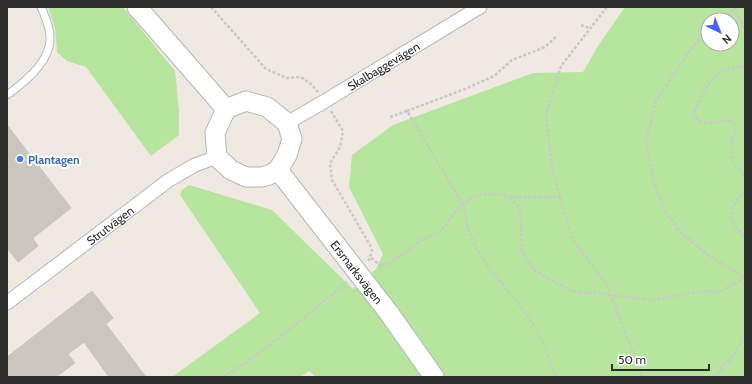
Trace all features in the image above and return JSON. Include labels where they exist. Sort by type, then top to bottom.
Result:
[{"type":"main road","points":[[138,7],[226,109]]},
{"type":"main road","points":[[246,101],[267,107],[287,123],[292,139],[287,155],[278,170],[262,177],[246,177],[231,170],[217,157],[215,133],[226,109],[246,101]]},
{"type":"main road","name":"Ersmarksvägen","points":[[278,170],[389,314],[434,377]]},
{"type":"street","name":"Skalbaggevägen","points":[[287,123],[325,102],[480,7]]},
{"type":"street","name":"Strutvägen","points":[[7,303],[169,180],[195,165],[217,157]]},
{"type":"lane","points":[[7,95],[33,74],[41,63],[50,41],[49,27],[41,7]]},
{"type":"path","points":[[211,7],[266,68],[287,78],[302,77],[311,84],[325,102],[343,131],[340,147],[330,162],[332,180],[370,245],[372,251],[371,258],[367,265]]},
{"type":"path","points":[[607,7],[561,66],[546,115],[552,168],[572,238],[607,285],[642,377]]},
{"type":"path","points":[[736,8],[745,30]]},
{"type":"path","points":[[581,25],[590,28]]},
{"type":"path","points":[[390,117],[465,89],[494,76],[512,60],[546,47],[556,37]]},
{"type":"path","points":[[510,198],[519,206],[522,250],[526,261],[537,272],[571,291],[586,293],[598,292],[654,300],[707,291],[718,293],[745,278],[708,255],[681,233],[664,209],[653,180],[646,142],[656,101],[700,37]]},
{"type":"path","points":[[745,67],[730,68],[718,74],[708,84],[693,115],[699,121],[706,124],[728,120],[733,124],[736,132],[732,140],[731,153],[734,165],[745,176]]},
{"type":"path","points":[[406,111],[463,204],[474,245],[485,263],[532,322],[547,349],[555,377]]},
{"type":"path","points":[[745,191],[733,206],[732,216],[734,225],[745,237]]},
{"type":"path","points":[[371,258],[381,266],[390,263],[421,240],[439,233],[463,204],[472,197],[484,194],[497,194],[510,198],[560,197]]},
{"type":"path","points":[[223,377],[247,362],[288,332],[349,281]]},
{"type":"path","points":[[714,377],[733,356],[745,333]]},
{"type":"green space","points":[[48,7],[123,7],[175,71],[179,110],[179,135],[151,156],[86,67],[67,61],[57,52],[55,28]]},
{"type":"green space","points":[[625,7],[745,7],[745,377],[316,377],[309,371],[300,377],[172,377],[260,313],[180,195],[182,190],[189,185],[272,210],[353,289],[376,269],[383,254],[349,187],[352,155],[393,125],[533,73],[583,72],[598,46]]},
{"type":"building","name":"Plantagen","points":[[7,125],[71,208],[33,238],[38,246],[18,262],[7,248]]},
{"type":"building","points":[[92,291],[113,318],[106,324],[146,377],[109,377],[84,342],[68,354],[75,363],[56,377],[7,377],[7,357]]},
{"type":"place","name":"Plantagen","points":[[20,159]]}]
